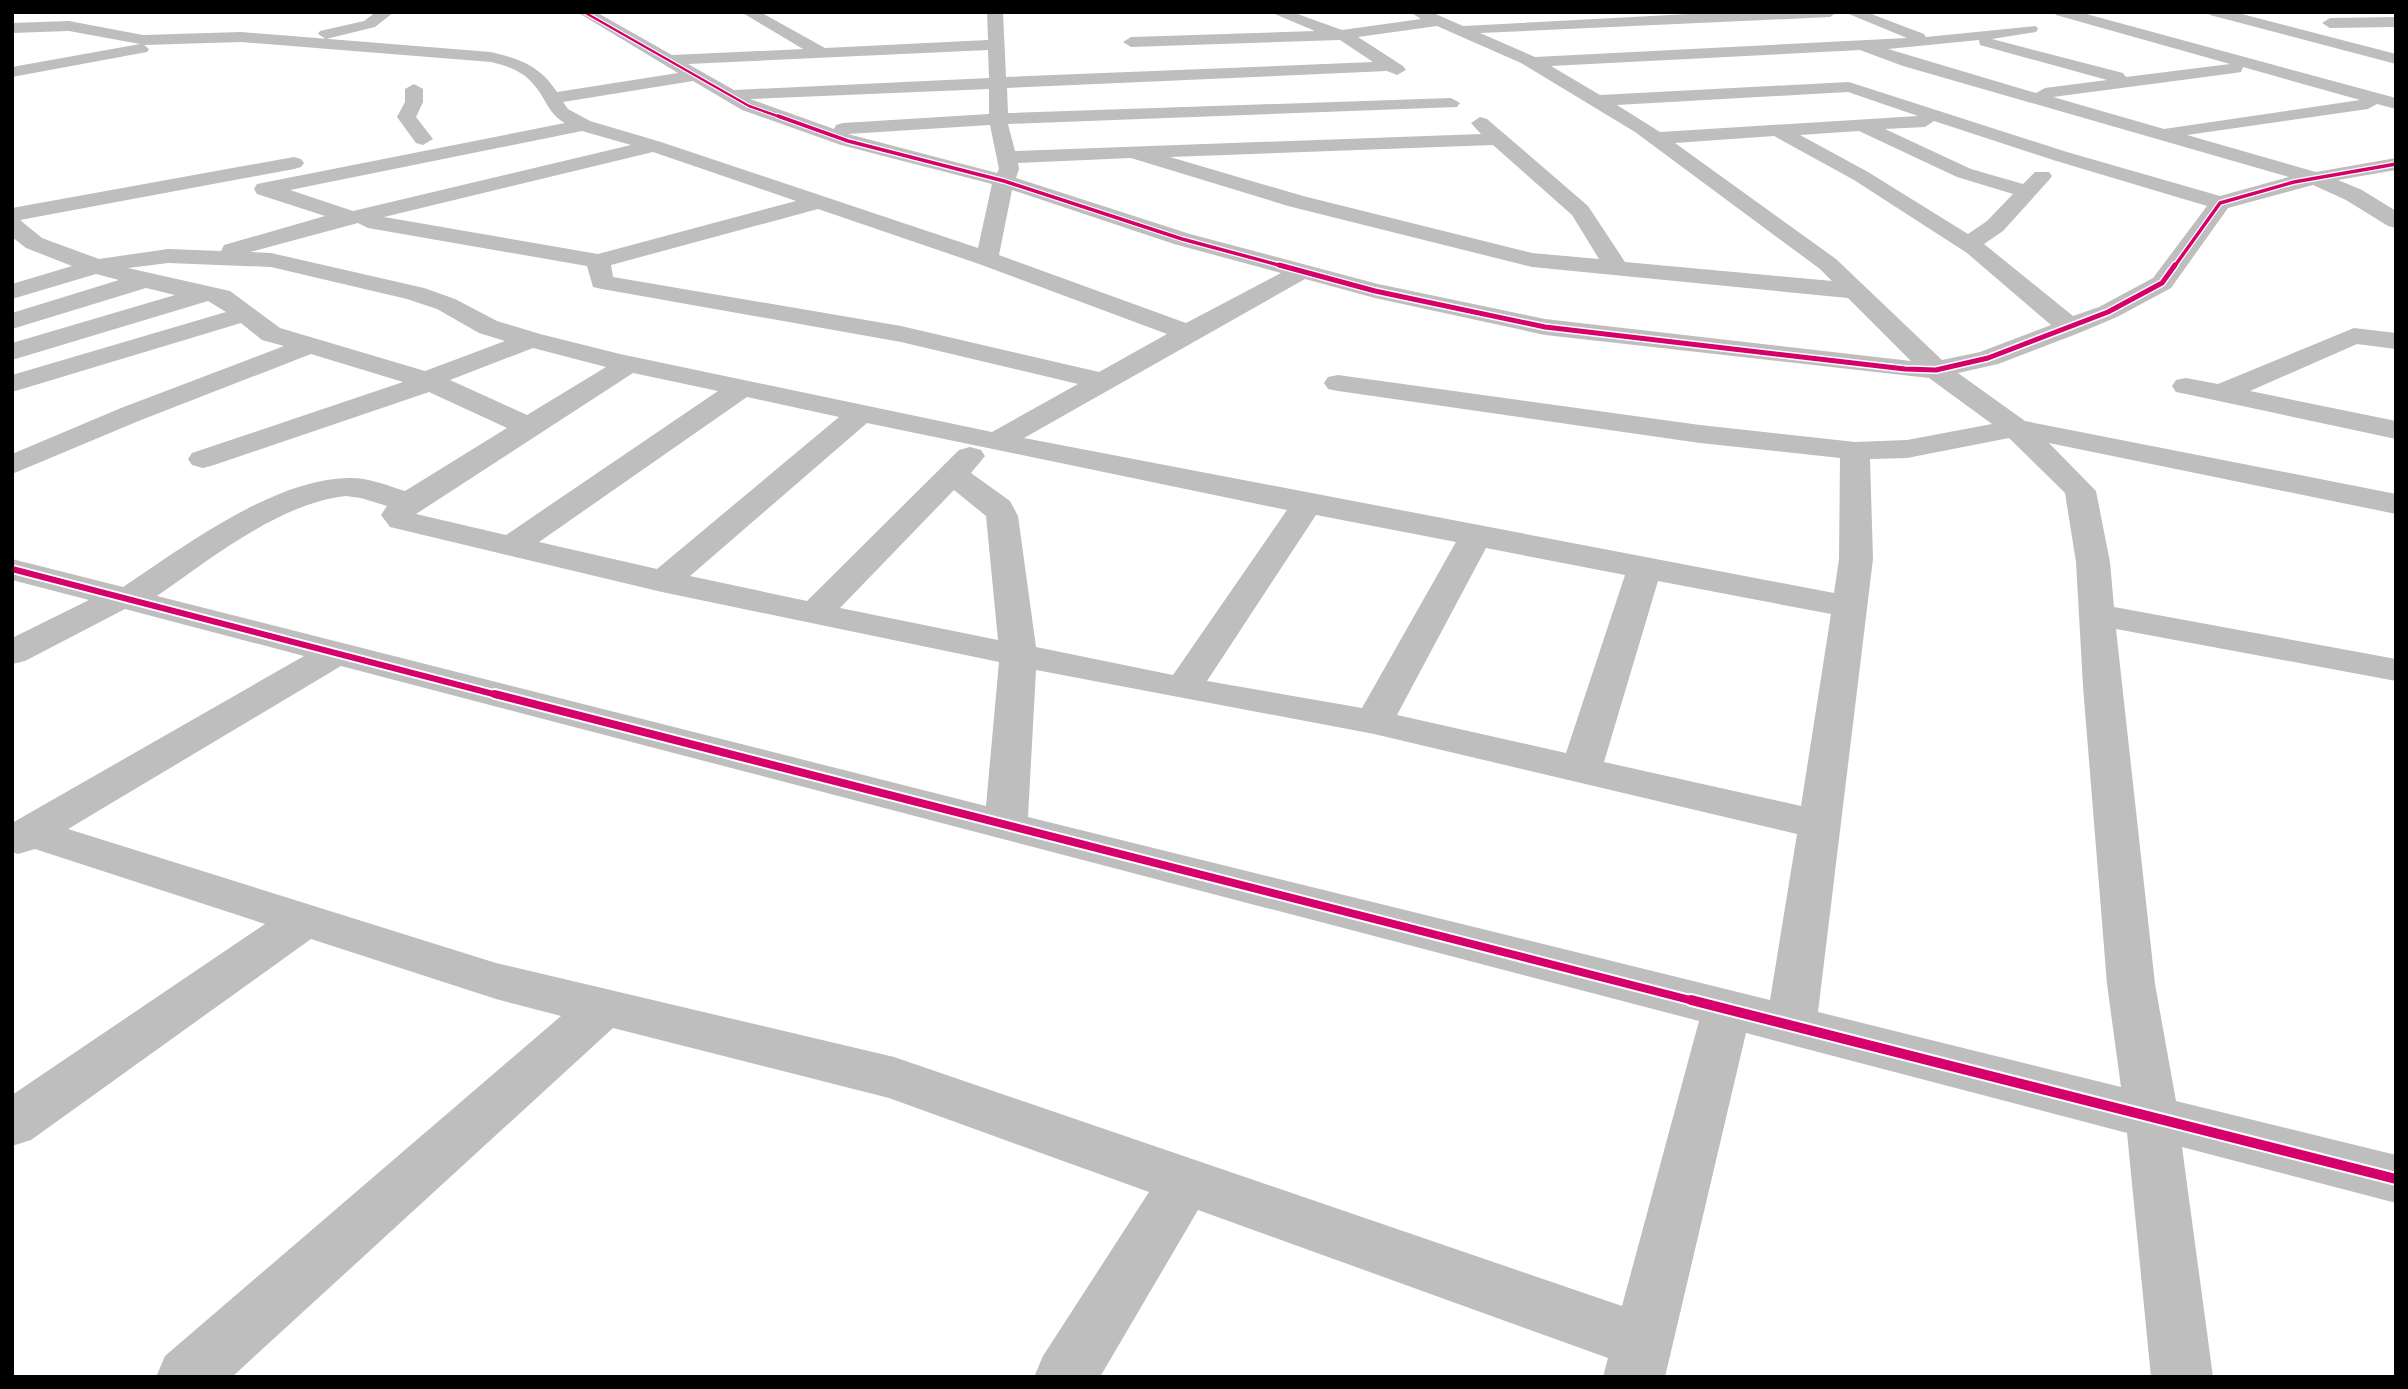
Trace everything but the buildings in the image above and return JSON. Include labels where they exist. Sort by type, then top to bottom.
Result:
[{"type":"street","points":[[289,40],[359,27],[387,12]]},
{"type":"street","points":[[585,13],[602,12]]},
{"type":"street","points":[[748,12],[822,53]]},
{"type":"street","points":[[987,259],[1009,169],[999,119],[995,12]]},
{"type":"street","points":[[1276,12],[1340,35],[1470,115],[1580,211],[1618,270]]},
{"type":"street","points":[[1417,12],[1533,62],[1655,138],[1828,264],[1936,370],[2016,428],[2080,492],[2093,562],[2131,984],[2152,1117],[2182,1377]]},
{"type":"street","points":[[1585,12],[1609,22]]},
{"type":"street","points":[[1460,30],[1830,12]]},
{"type":"street","points":[[1851,12],[1929,42]]},
{"type":"street","points":[[2062,12],[2390,103]]},
{"type":"street","points":[[2215,12],[2396,59]]},
{"type":"street","points":[[585,13],[749,106],[848,141],[1004,181],[1182,239],[1375,291],[1545,327],[1905,369],[1936,370],[1988,358],[2108,312],[2162,283],[2220,203]]},
{"type":"street","points":[[1533,62],[1929,42],[2030,29],[1996,19]]},
{"type":"street","points":[[12,72],[200,38],[233,30],[251,21]]},
{"type":"street","points":[[731,95],[997,82],[1138,59],[1440,21]]},
{"type":"street","points":[[2383,37],[2323,21],[2396,22]]},
{"type":"street","points":[[12,29],[133,23]]},
{"type":"street","points":[[1123,24],[1138,59]]},
{"type":"street","points":[[69,26],[143,40],[241,37],[502,58],[517,63],[541,81],[556,106],[583,125],[654,146],[987,259],[1188,332]]},
{"type":"street","points":[[1967,37],[2135,82]]},
{"type":"street","points":[[671,60],[996,45]]},
{"type":"street","points":[[1863,46],[1909,62],[2031,94],[2315,178],[2354,195],[2396,220]]},
{"type":"street","points":[[1138,59],[1390,66]]},
{"type":"street","points":[[2031,94],[2251,66]]},
{"type":"street","points":[[17,234],[698,75]]},
{"type":"street","points":[[1596,101],[1849,87],[2060,156],[2220,203],[2315,178],[2396,164]]},
{"type":"street","points":[[414,89],[414,102],[406,117],[423,139]]},
{"type":"street","points":[[817,130],[999,119],[1451,103]]},
{"type":"street","points":[[2159,133],[2390,103]]},
{"type":"street","points":[[1655,138],[1948,120]]},
{"type":"street","points":[[78,225],[583,125]]},
{"type":"street","points":[[1861,125],[1964,173],[2027,192]]},
{"type":"street","points":[[1777,130],[1861,176],[1969,244],[2070,327]]},
{"type":"street","points":[[1006,157],[1498,139]]},
{"type":"street","points":[[205,257],[350,218],[654,146]]},
{"type":"street","points":[[1131,152],[1296,201],[1519,256],[1618,270],[1855,291]]},
{"type":"street","points":[[1969,244],[1995,226],[2060,156]]},
{"type":"street","points":[[265,189],[350,218],[598,261],[819,202]]},
{"type":"street","points":[[17,234],[34,243],[53,240],[94,266],[228,299],[271,334],[429,381],[531,428]]},
{"type":"street","points":[[12,292],[94,266],[157,256],[271,260],[415,293],[446,304],[488,327],[629,364],[991,441],[1307,504],[1850,607]]},
{"type":"street","points":[[598,261],[602,282],[901,334],[1102,381]]},
{"type":"street","points":[[814,614],[953,474],[991,441],[1302,271]]},
{"type":"street","points":[[12,321],[145,280]]},
{"type":"street","points":[[12,352],[207,293]]},
{"type":"street","points":[[12,384],[245,314]]},
{"type":"street","points":[[2222,393],[2354,336],[2396,341]]},
{"type":"street","points":[[202,459],[429,381],[531,340]]},
{"type":"street","points":[[12,466],[131,414],[309,346]]},
{"type":"street","points":[[629,364],[408,503],[397,514],[402,520],[662,582],[1183,688],[1374,722],[1820,825]]},
{"type":"street","points":[[1338,383],[1700,434],[1855,451],[1907,449],[2016,428],[2396,504]]},
{"type":"street","points":[[2186,386],[2396,430]]},
{"type":"street","points":[[510,547],[742,388]]},
{"type":"street","points":[[662,582],[861,413]]},
{"type":"street","points":[[1791,1025],[1856,559],[1855,451]]},
{"type":"street","points":[[953,474],[999,508],[1002,516],[1018,655],[1006,826]]},
{"type":"street","points":[[12,653],[125,598],[228,532],[281,506],[332,489],[355,487],[408,503]]},
{"type":"street","points":[[1183,688],[1307,504]]},
{"type":"street","points":[[1374,722],[1476,536]]},
{"type":"street","points":[[1581,770],[1645,567]]},
{"type":"street","points":[[12,569],[1006,826],[2396,1179]]},
{"type":"street","points":[[2097,615],[2396,670]]},
{"type":"street","points":[[21,837],[336,653]]},
{"type":"street","points":[[21,837],[305,920],[496,981],[894,1078],[1186,1181],[1638,1359],[1727,1010]]},
{"type":"street","points":[[12,1124],[305,920]]},
{"type":"street","points":[[187,1377],[604,1007]]},
{"type":"street","points":[[1065,1377],[1186,1181]]},
{"type":"cycle path","points":[[584,12],[749,106],[848,141],[1004,181],[1182,239],[1375,291],[1545,327],[1905,369],[1936,370],[1988,358],[2108,312],[2162,283],[2220,203],[2294,182],[2396,164]]},
{"type":"cycle path","points":[[12,569],[751,761],[2396,1179]]}]
